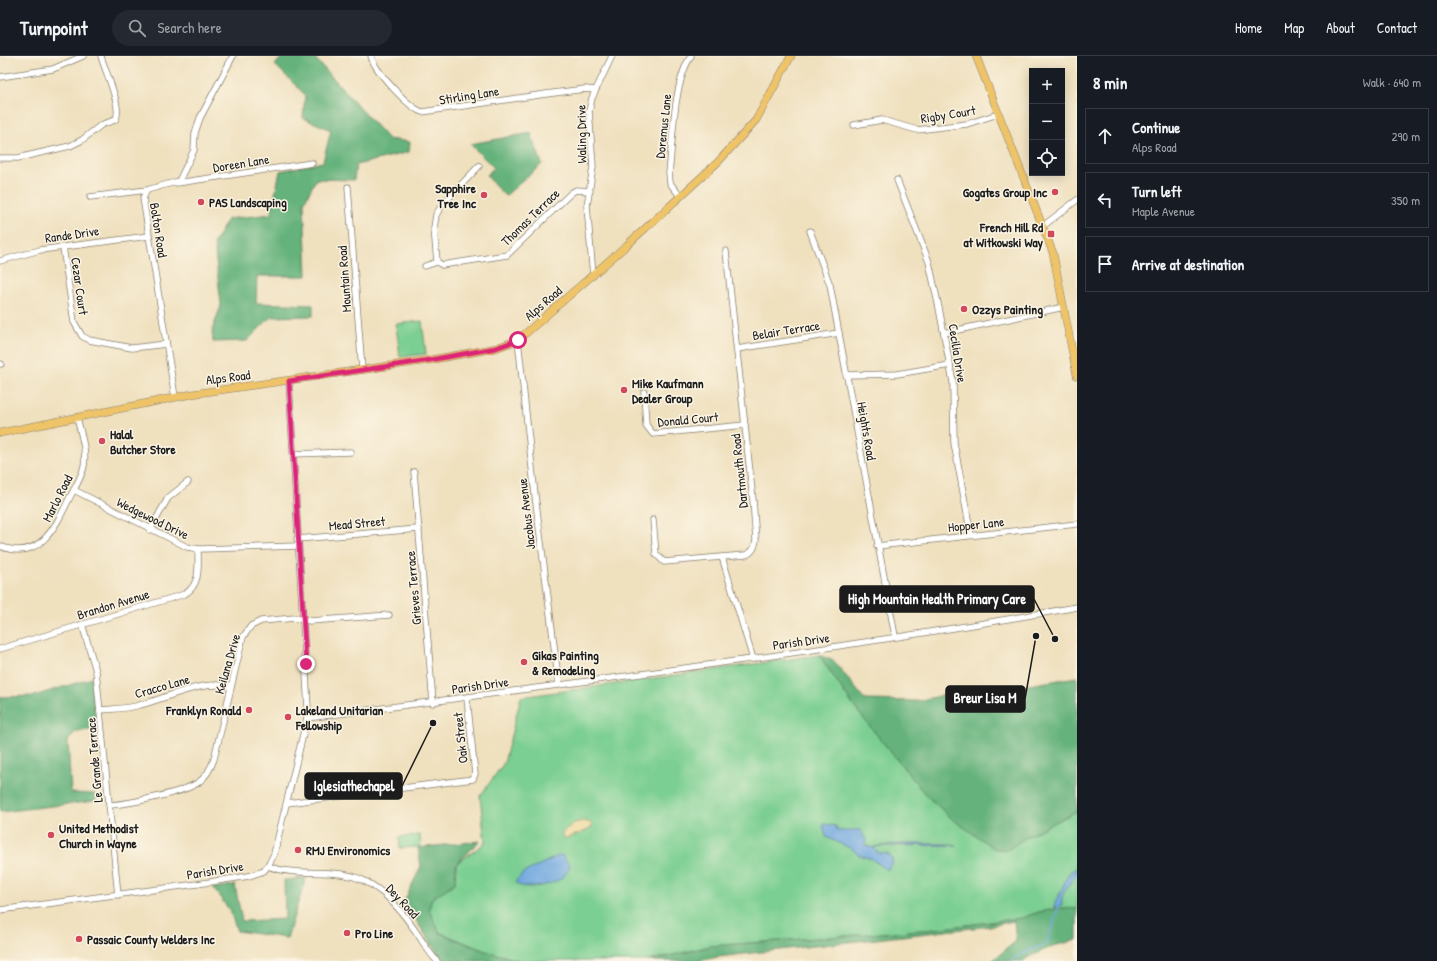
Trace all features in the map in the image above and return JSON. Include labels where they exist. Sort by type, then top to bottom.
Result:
[{"type":"main road","name":"Alps Road","points":[[0,433],[175,397],[430,360],[496,348],[518,340],[593,276],[718,162],[756,120],[791,56]]},
{"type":"main road","points":[[976,56],[1043,226],[1057,267],[1077,376]]},
{"type":"street","points":[[0,77],[53,69],[84,56]]},
{"type":"street","points":[[0,158],[18,158],[70,146],[82,140],[101,125],[117,118],[115,98],[101,56]]},
{"type":"street","points":[[174,184],[181,178],[191,159],[194,150],[195,133],[198,122],[233,56]]},
{"type":"street","name":"Stirling Lane","points":[[371,56],[376,68],[409,104],[422,112],[585,89],[595,90]]},
{"type":"street","name":"Waling Drive","points":[[590,191],[593,167],[590,111],[595,90],[612,56]]},
{"type":"street","name":"Doremus Lane","points":[[680,196],[672,187],[669,173],[679,85],[685,66],[691,56]]},
{"type":"street","name":"Rigby Court","points":[[854,124],[882,120],[917,130],[966,124],[998,114]]},
{"type":"street","name":"Doreen Lane","points":[[174,184],[312,163]]},
{"type":"street","points":[[437,262],[434,228],[436,215],[442,205],[479,166]]},
{"type":"street","name":"Cecilia Drive","points":[[897,180],[929,262],[944,333],[953,382],[954,437],[971,535]]},
{"type":"street","name":"Bolton Road","points":[[174,184],[147,190],[143,198],[175,397]]},
{"type":"street","name":"Mountain Road","points":[[348,186],[362,370]]},
{"type":"street","points":[[90,197],[147,190]]},
{"type":"street","name":"Thomas Terrace","points":[[425,266],[437,262],[442,265],[504,257],[571,193],[576,190],[590,191]]},
{"type":"street","points":[[590,191],[587,206],[593,276]]},
{"type":"street","points":[[1043,226],[1077,200]]},
{"type":"street","name":"Heights Road","points":[[810,231],[828,275],[877,546],[895,636]]},
{"type":"street","name":"Rande Drive","points":[[0,261],[24,253],[63,246],[149,236]]},
{"type":"street","name":"Cezar Court","points":[[63,246],[74,322],[82,336],[89,340],[132,348],[166,344]]},
{"type":"street","name":"Dartmouth Road","points":[[722,557],[748,554],[753,550],[756,540],[746,425],[726,251]]},
{"type":"street","points":[[944,333],[1064,307]]},
{"type":"street","name":"Belair Terrace","points":[[737,349],[839,333]]},
{"type":"street","name":"Jacobus Avenue","points":[[518,340],[558,686]]},
{"type":"street","points":[[846,375],[897,374],[950,365]]},
{"type":"street","points":[[268,866],[274,854],[307,718],[308,685],[297,538],[289,381]]},
{"type":"street","name":"Donald Court","points":[[644,392],[646,425],[653,434],[746,425]]},
{"type":"street","name":"Marlo Road","points":[[0,546],[9,549],[25,549],[44,539],[55,528],[74,490],[84,465],[82,438],[77,417]]},
{"type":"street","points":[[293,454],[351,452]]},
{"type":"street","name":"Grieves Terrace","points":[[414,472],[433,703]]},
{"type":"street","points":[[150,530],[164,503],[188,482]]},
{"type":"street","name":"Wedgewood Drive","points":[[74,490],[183,546],[198,549],[298,546]]},
{"type":"street","points":[[653,520],[655,549],[661,561],[667,562],[722,557],[753,659]]},
{"type":"street","name":"Hopper Lane","points":[[877,546],[1077,524]]},
{"type":"street","name":"Mead Street","points":[[297,538],[419,529]]},
{"type":"street","name":"Brandon Avenue","points":[[0,649],[189,591],[197,576],[198,549]]},
{"type":"street","name":"Parish Drive","points":[[307,718],[433,703],[753,659],[856,644],[895,636],[1077,607]]},
{"type":"street","name":"Keilana Drive","points":[[109,806],[140,801],[191,786],[203,778],[214,759],[243,637],[251,626],[265,620],[295,618],[310,621],[389,615]]},
{"type":"street","name":"Le Grande Terrace","points":[[82,624],[96,671],[118,895]]},
{"type":"street","name":"Cracco Lane","points":[[100,710],[139,705],[207,685],[222,684],[231,687]]},
{"type":"street","name":"Oak Street","points":[[287,804],[473,779],[475,774],[467,698]]},
{"type":"street","name":"Parish Drive","points":[[0,910],[249,876],[260,873],[268,866]]},
{"type":"street","name":"Dey Road","points":[[268,866],[284,871],[341,874],[362,880],[372,885],[391,899],[399,908],[437,961]]},
{"type":"green space","points":[[283,56],[313,56],[388,139],[410,142],[409,152],[356,165],[354,180],[316,179],[304,203],[307,276],[257,276],[256,303],[313,305],[313,316],[271,317],[247,341],[213,342],[212,331],[221,305],[214,243],[228,219],[271,214],[280,171],[323,162],[331,130],[303,118],[305,95],[275,65]]},
{"type":"green space","points":[[531,133],[542,164],[505,196],[486,175],[494,168],[470,144]]},
{"type":"green space","points":[[422,321],[426,354],[400,357],[396,324]]},
{"type":"green space","points":[[819,655],[855,708],[925,794],[952,819],[1008,850],[1026,837],[1077,811],[1077,909],[1062,908],[1039,912],[1022,918],[936,929],[711,946],[648,961],[523,961],[485,951],[439,932],[428,910],[432,898],[455,883],[456,864],[485,843],[480,796],[504,763],[521,697]]},
{"type":"green space","points":[[819,655],[834,661],[865,700],[917,701],[963,691],[987,692],[1077,677],[1077,811],[1026,837],[1008,850],[995,849],[952,819],[925,794],[855,708]]},
{"type":"green space","points":[[92,678],[96,729],[75,732],[68,741],[71,793],[95,794],[96,801],[0,812],[0,697],[34,696]]},
{"type":"green space","points":[[420,835],[421,847],[400,848],[399,837]]},
{"type":"green space","points":[[480,841],[456,864],[455,883],[432,898],[429,910],[440,933],[485,951],[523,961],[446,961],[438,954],[404,902],[421,866],[418,848]]},
{"type":"green space","points":[[306,878],[287,938],[237,931],[230,911],[213,888],[235,885],[242,921],[285,919],[284,880]]},
{"type":"green space","points":[[1062,908],[1077,909],[1077,940],[1053,946],[1025,959],[1024,961],[992,961],[1016,941],[1014,921],[990,926],[717,957],[699,961],[648,961],[711,946],[936,929],[1022,918],[1039,912]]},
{"type":"sand","points":[[584,821],[591,823],[592,827],[575,835],[565,838],[563,837],[562,833],[574,823]]},
{"type":"water","points":[[823,824],[836,826],[837,830],[840,831],[860,830],[866,839],[865,845],[872,848],[878,846],[874,849],[878,853],[887,854],[892,857],[892,863],[887,870],[872,859],[859,855],[852,849],[826,837]]},
{"type":"water","points":[[899,844],[957,845],[880,846]]},
{"type":"water","points":[[560,855],[563,856],[570,866],[560,879],[544,885],[531,887],[525,887],[515,882],[523,873]]},
{"type":"water","points":[[1077,867],[1074,876],[1063,895],[1062,905],[1053,908],[1069,873]]},
{"type":"waterway","points":[[1072,877],[1077,874]]},
{"type":"waterway","points":[[1011,961],[1019,955],[1047,943],[1059,906]]},
{"type":"place","name":"Gogates Group Inc","points":[[1055,192]]},
{"type":"place","name":"Sapphire Tree Inc","points":[[484,195]]},
{"type":"place","name":"PAS Landscaping","points":[[201,202]]},
{"type":"place","name":"French Hill Rd at Witkowski Way","points":[[1051,234]]},
{"type":"place","name":"Ozzys Painting","points":[[964,309]]},
{"type":"place","name":"Mike Kaufmann Dealer Group","points":[[624,390]]},
{"type":"place","name":"Halal Butcher Store","points":[[102,441]]},
{"type":"place","name":"Breur Lisa M","points":[[1036,636]]},
{"type":"place","name":"High Mountain Health Primary Care","points":[[1055,639]]},
{"type":"place","name":"Gikas Painting & Remodeling","points":[[524,662]]},
{"type":"place","name":"Franklyn Ronald","points":[[249,710]]},
{"type":"place","name":"Lakeland Unitarian Fellowship","points":[[288,717]]},
{"type":"place","name":"Iglesiathechapel","points":[[433,723]]},
{"type":"place","name":"United Methodist Church in Wayne","points":[[51,835]]},
{"type":"place","name":"RMJ Environomics","points":[[298,850]]},
{"type":"place","name":"Pro Line","points":[[347,933]]},
{"type":"place","name":"Passaic County Welders Inc","points":[[79,939]]},
{"type":"route","points":[[306,664],[295,478],[290,425],[289,381],[430,360],[496,348],[518,340]]}]
